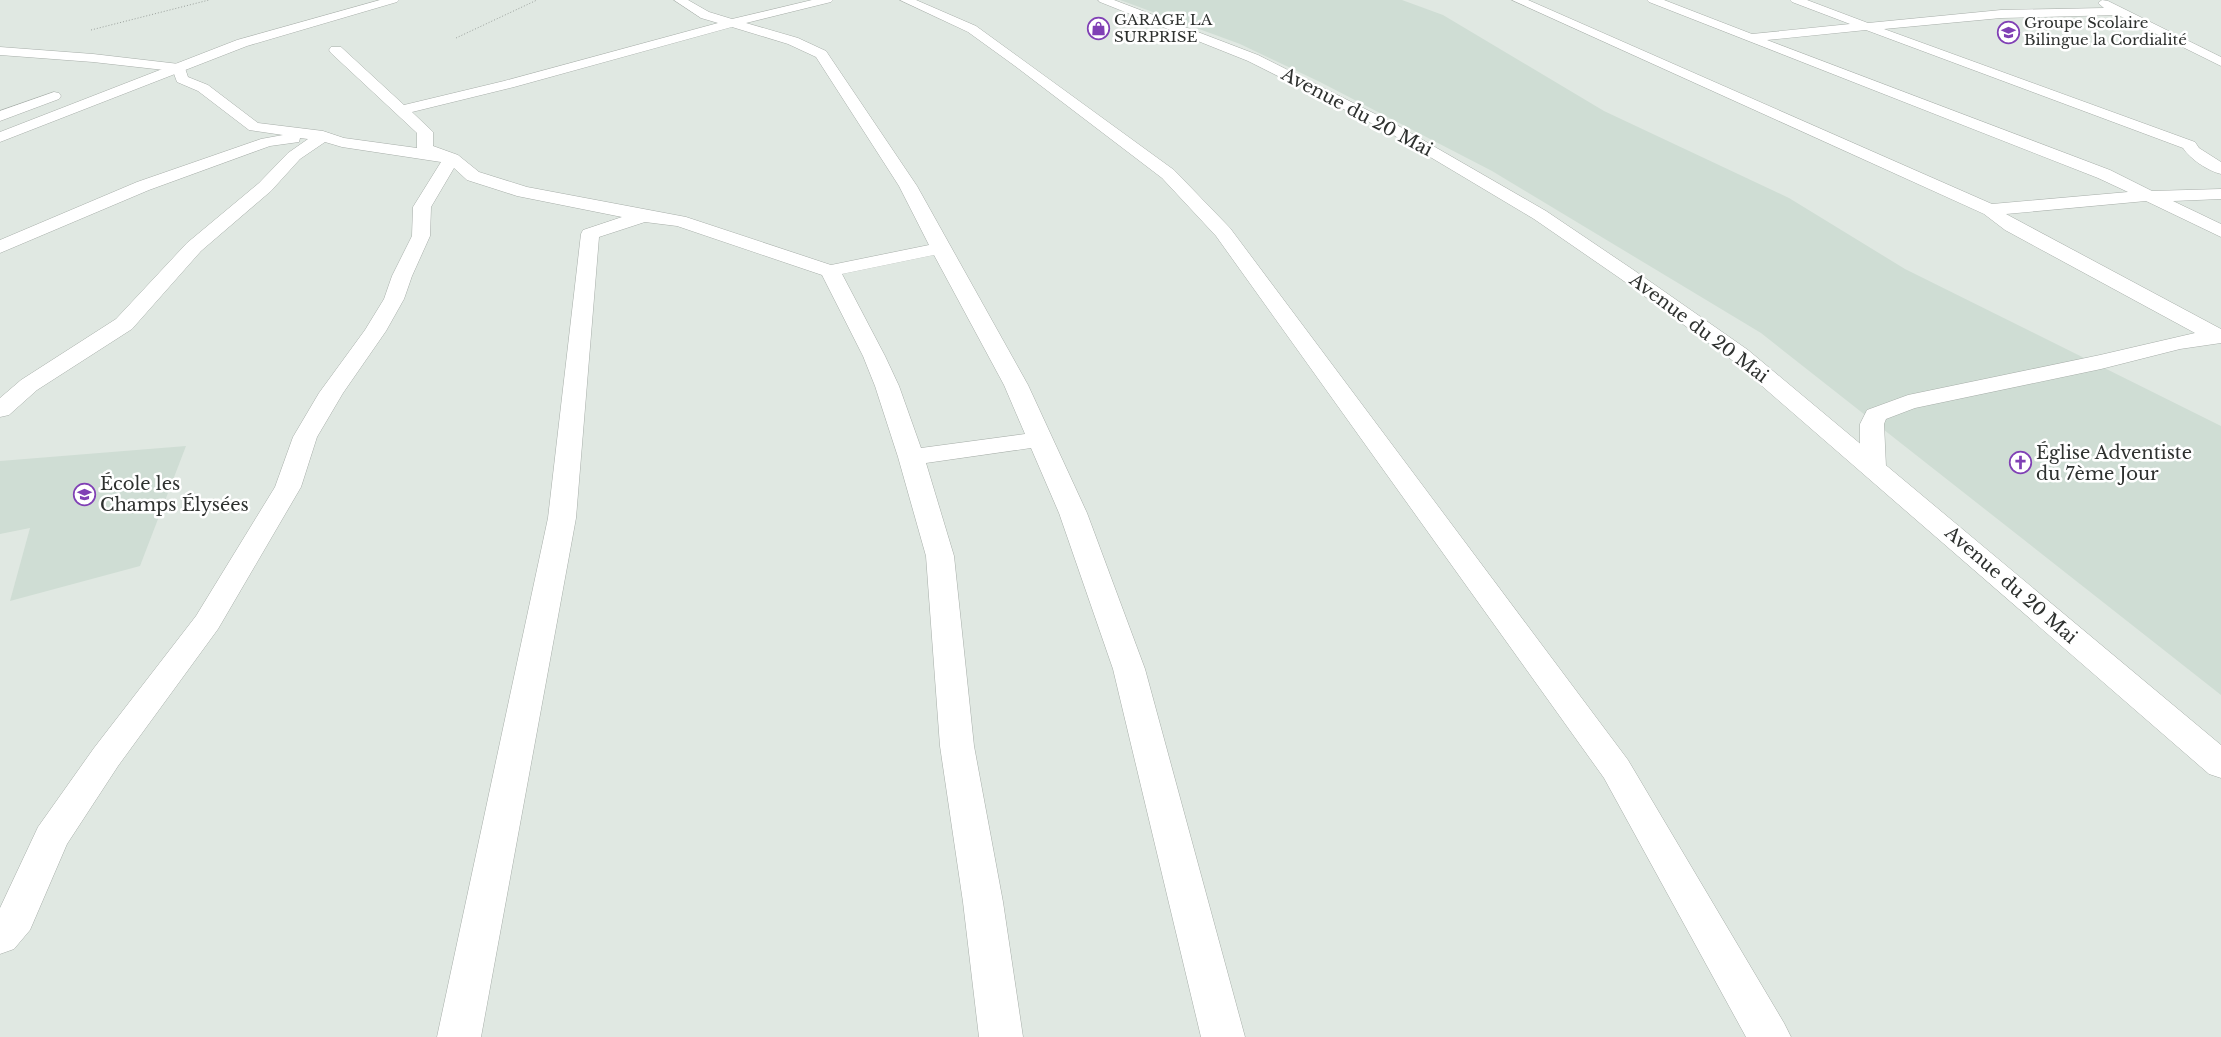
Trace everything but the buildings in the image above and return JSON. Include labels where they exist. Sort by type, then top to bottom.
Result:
[{"type":"street","points":[[189,49],[360,0]]},
{"type":"street","points":[[0,137],[242,43],[393,0]]},
{"type":"street","points":[[680,0],[704,15],[793,40],[821,54],[908,186],[1016,385],[1073,513],[1129,669],[1223,1037]]},
{"type":"street","points":[[402,110],[536,77],[730,23],[828,0]]},
{"type":"street","points":[[906,0],[972,28],[1015,59],[1168,174],[1223,232],[1616,769],[1769,1037]]},
{"type":"street","name":"Avenue du 20 Mai","points":[[1104,0],[1253,58],[1310,86],[1454,163],[1532,210],[1628,275],[1740,355],[1874,467],[2221,765]]},
{"type":"street","points":[[1518,0],[1990,210],[2012,226],[2218,336]]},
{"type":"street","points":[[1653,0],[2104,174],[2221,232]]},
{"type":"street","points":[[1796,0],[2189,145],[2212,144]]},
{"type":"street","points":[[2098,0],[2118,6],[2221,49]]},
{"type":"street","points":[[1975,4],[2001,14]]},
{"type":"street","points":[[1751,38],[2001,14],[2118,6],[2192,49],[2221,62]]},
{"type":"street","points":[[2192,49],[2221,49]]},
{"type":"street","points":[[336,50],[426,132],[425,150],[452,158],[474,176],[523,192],[644,216],[680,221],[830,271],[940,248]]},
{"type":"street","points":[[2,52],[93,58],[179,68]]},
{"type":"street","points":[[118,74],[170,55]]},
{"type":"street","points":[[179,68],[182,79],[203,88],[254,127],[323,136],[342,142],[452,158]]},
{"type":"street","points":[[0,116],[68,91]]},
{"type":"street","points":[[0,247],[144,186],[267,142],[323,136]]},
{"type":"street","points":[[0,410],[29,385],[124,324],[194,247],[265,187],[294,156],[323,136]]},
{"type":"street","points":[[2189,145],[2193,151],[2221,169]]},
{"type":"street","points":[[0,937],[16,918],[51,838],[106,757],[207,622],[288,486],[305,437],[330,393],[376,331],[394,299],[402,276],[421,236],[422,207],[452,158]]},
{"type":"street","points":[[1990,210],[2146,196],[2221,194]]},
{"type":"street","points":[[459,1037],[562,518],[590,234],[644,216]]},
{"type":"street","points":[[830,271],[874,356],[911,457],[940,556],[957,746],[983,902],[1000,1037]]},
{"type":"street","points":[[1874,467],[1872,424],[1876,415],[1908,402],[2101,362],[2180,342],[2218,336]]},
{"type":"street","points":[[911,457],[1041,439]]},
{"type":"path","points":[[88,31],[209,0]]},
{"type":"path","points":[[456,38],[537,0]]},
{"type":"shaded area","points":[[1120,0],[1402,0],[1443,15],[1604,111],[1789,198],[1905,269],[2221,426],[2221,695],[1761,333],[1492,171],[1320,82],[1240,44]]},
{"type":"shaded area","name":"École les Champs Élysées","points":[[186,446],[140,566],[10,601],[30,528],[0,534],[0,461]]},
{"type":"place","name":"GARAGE LA SURPRISE","points":[[1098,29]]},
{"type":"place","name":"Groupe Scolaire Bilingue la Cordialité","points":[[2008,32]]},
{"type":"place","name":"Église Adventiste du 7ème Jour","points":[[2020,463]]},
{"type":"place","name":"École les Champs Élysées","points":[[84,494]]}]
